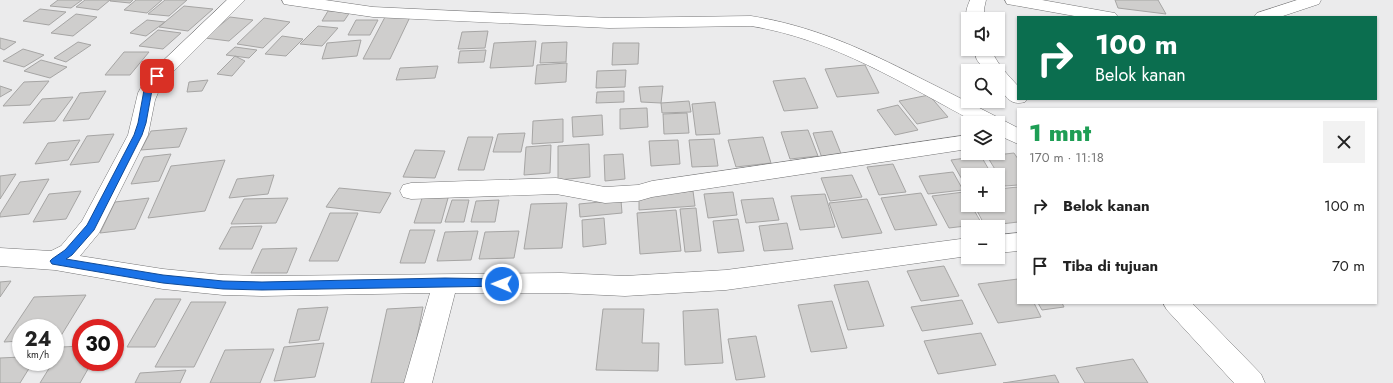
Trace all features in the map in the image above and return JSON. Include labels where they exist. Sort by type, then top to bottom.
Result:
[{"type":"street","points":[[55,261],[69,252],[91,227],[138,135],[142,123],[148,90],[154,80],[237,0]]},
{"type":"street","points":[[290,0],[360,11],[396,13],[609,23],[751,21],[768,23],[798,30],[839,44],[979,116]]},
{"type":"street","points":[[975,12],[978,0]]},
{"type":"street","points":[[1013,0],[1103,16]]},
{"type":"street","points":[[1266,16],[1313,0]]},
{"type":"street","points":[[1005,83],[1017,98]]},
{"type":"street","points":[[1019,100],[1026,108]]},
{"type":"street","points":[[410,191],[556,186],[605,195],[638,193],[652,189],[961,143]]},
{"type":"street","points":[[1005,243],[1017,242]]},
{"type":"street","points":[[0,257],[55,261],[163,279],[223,285],[262,286],[445,282],[561,283],[625,286],[666,285],[726,280],[961,248]]},
{"type":"street","points":[[418,383],[445,282]]},
{"type":"street","points":[[1177,304],[1251,383]]},
{"type":"building","points":[[58,0],[82,0],[71,8],[50,6]]},
{"type":"building","points":[[85,0],[110,0],[98,10],[76,7]]},
{"type":"building","points":[[133,0],[130,3],[110,1]]},
{"type":"building","points":[[136,0],[162,0],[147,13],[124,10]]},
{"type":"building","points":[[165,0],[187,0],[169,16],[148,14]]},
{"type":"building","points":[[1115,0],[1158,0],[1166,14],[1118,8]]},
{"type":"building","points":[[184,6],[213,9],[188,31],[159,27]]},
{"type":"building","points":[[40,9],[66,12],[49,25],[23,21]]},
{"type":"building","points":[[328,11],[350,12],[344,21],[322,21]]},
{"type":"building","points":[[76,14],[97,17],[73,36],[51,33]]},
{"type":"building","points":[[230,17],[253,20],[229,41],[205,38]]},
{"type":"building","points":[[385,17],[410,17],[390,59],[363,59]]},
{"type":"building","points":[[264,18],[290,22],[263,48],[237,44]]},
{"type":"building","points":[[147,20],[165,22],[146,36],[130,33]]},
{"type":"building","points":[[356,20],[378,20],[370,35],[348,35]]},
{"type":"building","points":[[318,26],[338,28],[322,46],[300,44]]},
{"type":"building","points":[[158,30],[181,33],[163,49],[139,46]]},
{"type":"building","points":[[488,31],[485,48],[458,49],[462,32]]},
{"type":"building","points":[[282,36],[303,39],[286,56],[265,54]]},
{"type":"building","points":[[0,38],[16,42],[4,50],[0,48]]},
{"type":"building","points":[[361,40],[357,56],[322,59],[327,43]]},
{"type":"building","points":[[536,41],[533,66],[490,68],[494,43]]},
{"type":"building","points":[[78,42],[91,45],[66,62],[54,58]]},
{"type":"building","points":[[567,42],[566,62],[540,63],[542,43]]},
{"type":"building","points":[[613,43],[639,43],[638,64],[612,65]]},
{"type":"building","points":[[235,47],[257,50],[249,58],[226,55]]},
{"type":"building","points":[[23,49],[44,55],[24,67],[3,61]]},
{"type":"building","points":[[486,50],[484,62],[458,63],[460,51]]},
{"type":"building","points":[[124,52],[149,52],[130,75],[105,75]]},
{"type":"building","points":[[235,56],[245,61],[232,76],[217,74]]},
{"type":"building","points":[[41,60],[67,67],[50,78],[24,71]]},
{"type":"building","points":[[567,63],[566,82],[535,84],[537,65]]},
{"type":"building","points":[[865,65],[879,93],[837,97],[825,69]]},
{"type":"building","points":[[438,66],[435,78],[396,80],[400,68]]},
{"type":"building","points":[[626,70],[625,87],[596,88],[597,71]]},
{"type":"building","points":[[805,78],[818,108],[784,111],[773,81]]},
{"type":"building","points":[[208,80],[202,91],[187,92],[189,82]]},
{"type":"building","points":[[49,81],[30,105],[3,106],[24,82]]},
{"type":"building","points":[[0,86],[12,90],[0,97]]},
{"type":"building","points":[[663,86],[661,103],[641,102],[639,87]]},
{"type":"building","points":[[106,91],[89,119],[63,121],[80,93]]},
{"type":"building","points":[[624,91],[624,102],[596,103],[597,92]]},
{"type":"building","points":[[929,95],[948,117],[917,124],[899,101]]},
{"type":"building","points":[[73,97],[55,121],[23,123],[42,99]]},
{"type":"building","points":[[689,101],[691,112],[662,113],[661,103]]},
{"type":"building","points":[[715,102],[720,134],[696,135],[692,104]]},
{"type":"building","points":[[898,105],[918,130],[895,135],[877,110]]},
{"type":"building","points":[[647,108],[648,127],[620,129],[620,109]]},
{"type":"building","points":[[687,113],[689,133],[664,134],[663,114]]},
{"type":"building","points":[[602,115],[603,135],[573,137],[572,117]]},
{"type":"building","points":[[563,119],[563,142],[532,144],[533,121]]},
{"type":"building","points":[[187,128],[179,147],[141,150],[151,131]]},
{"type":"building","points":[[808,130],[818,156],[790,159],[781,132]]},
{"type":"building","points":[[832,131],[842,156],[822,158],[813,133]]},
{"type":"building","points":[[525,133],[521,152],[493,152],[498,134]]},
{"type":"building","points":[[114,134],[99,162],[70,165],[87,136]]},
{"type":"building","points":[[468,137],[493,137],[484,170],[458,170]]},
{"type":"building","points":[[763,137],[771,163],[736,167],[728,140]]},
{"type":"building","points":[[714,139],[718,166],[692,167],[689,140]]},
{"type":"building","points":[[80,140],[68,160],[35,164],[48,143]]},
{"type":"building","points":[[678,140],[680,164],[651,166],[649,141]]},
{"type":"building","points":[[589,144],[590,177],[558,180],[558,146]]},
{"type":"building","points":[[551,145],[550,173],[524,175],[526,147]]},
{"type":"building","points":[[415,150],[445,151],[435,178],[403,177]]},
{"type":"building","points":[[1014,153],[1017,158],[1017,185],[1005,186],[1005,168],[994,168],[989,160],[1005,160],[1005,154]]},
{"type":"building","points":[[171,154],[159,181],[131,184],[144,157]]},
{"type":"building","points":[[623,154],[625,179],[605,181],[604,155]]},
{"type":"building","points":[[961,159],[961,160],[983,160],[988,168],[961,168],[961,178],[951,160]]},
{"type":"building","points":[[225,160],[205,211],[148,218],[171,166]]},
{"type":"building","points":[[893,164],[906,192],[879,195],[867,167]]},
{"type":"building","points":[[953,172],[961,186],[961,190],[928,194],[919,176]]},
{"type":"building","points":[[16,174],[0,199],[0,176]]},
{"type":"building","points":[[274,175],[268,194],[229,198],[237,179]]},
{"type":"building","points":[[852,175],[862,197],[830,201],[821,178]]},
{"type":"building","points":[[49,179],[29,214],[0,217],[0,214],[20,182]]},
{"type":"building","points":[[1017,187],[1017,222],[1005,224],[1005,220],[982,220],[978,212],[1005,212],[1005,188]]},
{"type":"building","points":[[339,188],[391,193],[380,213],[326,207]]},
{"type":"building","points":[[81,191],[66,219],[33,222],[49,194]]},
{"type":"building","points":[[450,191],[441,223],[414,223],[424,192]]},
{"type":"building","points":[[693,191],[695,206],[639,210],[639,196]]},
{"type":"building","points":[[733,192],[737,215],[708,218],[704,194]]},
{"type":"building","points":[[961,192],[961,212],[975,212],[980,220],[961,220],[961,227],[949,228],[932,196]]},
{"type":"building","points":[[921,193],[937,225],[895,230],[881,198]]},
{"type":"building","points":[[825,194],[835,227],[800,230],[791,196]]},
{"type":"building","points":[[149,198],[135,229],[100,233],[115,202]]},
{"type":"building","points":[[288,198],[276,223],[231,224],[244,199]]},
{"type":"building","points":[[773,198],[779,220],[746,223],[741,200]]},
{"type":"building","points":[[867,199],[882,233],[842,238],[829,203]]},
{"type":"building","points":[[452,200],[469,200],[464,222],[445,222]]},
{"type":"building","points":[[499,200],[495,222],[471,222],[476,201]]},
{"type":"building","points":[[621,200],[622,213],[580,217],[579,204]]},
{"type":"building","points":[[567,203],[562,248],[524,249],[531,204]]},
{"type":"building","points":[[696,208],[701,251],[685,252],[680,209]]},
{"type":"building","points":[[676,210],[681,251],[640,254],[637,213]]},
{"type":"building","points":[[330,213],[358,213],[338,261],[309,261]]},
{"type":"building","points":[[604,218],[606,244],[583,247],[582,220]]},
{"type":"building","points":[[738,219],[744,251],[718,253],[713,221]]},
{"type":"building","points":[[787,223],[793,249],[764,251],[759,226]]},
{"type":"building","points":[[262,226],[252,249],[219,249],[231,227]]},
{"type":"building","points":[[410,230],[435,230],[425,263],[400,263]]},
{"type":"building","points":[[478,231],[471,260],[437,261],[445,232]]},
{"type":"building","points":[[519,231],[514,258],[479,259],[485,232]]},
{"type":"building","points":[[297,248],[287,273],[251,273],[262,249]]},
{"type":"building","points":[[944,266],[959,296],[921,301],[907,271]]},
{"type":"building","points":[[1017,279],[1017,304],[1034,304],[1041,317],[998,323],[978,284]]},
{"type":"building","points":[[11,281],[0,297],[0,282]]},
{"type":"building","points":[[868,281],[884,326],[848,330],[834,285]]},
{"type":"building","points":[[86,295],[64,331],[64,319],[19,319],[34,297]]},
{"type":"building","points":[[155,299],[181,299],[155,347],[127,347]]},
{"type":"building","points":[[962,300],[973,324],[922,331],[911,307]]},
{"type":"building","points":[[832,301],[847,348],[811,352],[798,305]]},
{"type":"building","points":[[191,302],[226,302],[194,367],[155,367]]},
{"type":"building","points":[[1039,304],[1062,304],[1064,307],[1042,310]]},
{"type":"building","points":[[328,307],[319,340],[289,343],[298,309]]},
{"type":"building","points":[[423,307],[408,383],[371,383],[387,309]]},
{"type":"building","points":[[603,309],[644,309],[642,343],[659,343],[658,371],[596,370]]},
{"type":"building","points":[[718,309],[723,363],[685,365],[683,311]]},
{"type":"building","points":[[12,330],[12,342],[4,342]]},
{"type":"building","points":[[981,333],[996,365],[938,374],[924,341]]},
{"type":"building","points":[[756,336],[765,377],[736,380],[728,339]]},
{"type":"building","points":[[324,343],[315,377],[274,381],[284,347]]},
{"type":"building","points":[[72,346],[72,371],[87,371],[80,383],[40,383],[47,371],[64,371],[64,347]]},
{"type":"building","points":[[274,349],[260,383],[210,383],[225,350]]},
{"type":"building","points":[[12,357],[12,371],[27,371],[20,383],[0,383],[0,358]]},
{"type":"building","points":[[1133,359],[1148,383],[1085,383],[1076,368]]},
{"type":"building","points":[[186,370],[180,383],[135,383],[140,373]]},
{"type":"building","points":[[1055,375],[1059,383],[1003,383]]},
{"type":"route","points":[[157,76],[146,95],[142,123],[138,135],[91,227],[69,252],[55,261],[163,279],[223,285],[262,286],[445,282],[502,284]]}]
